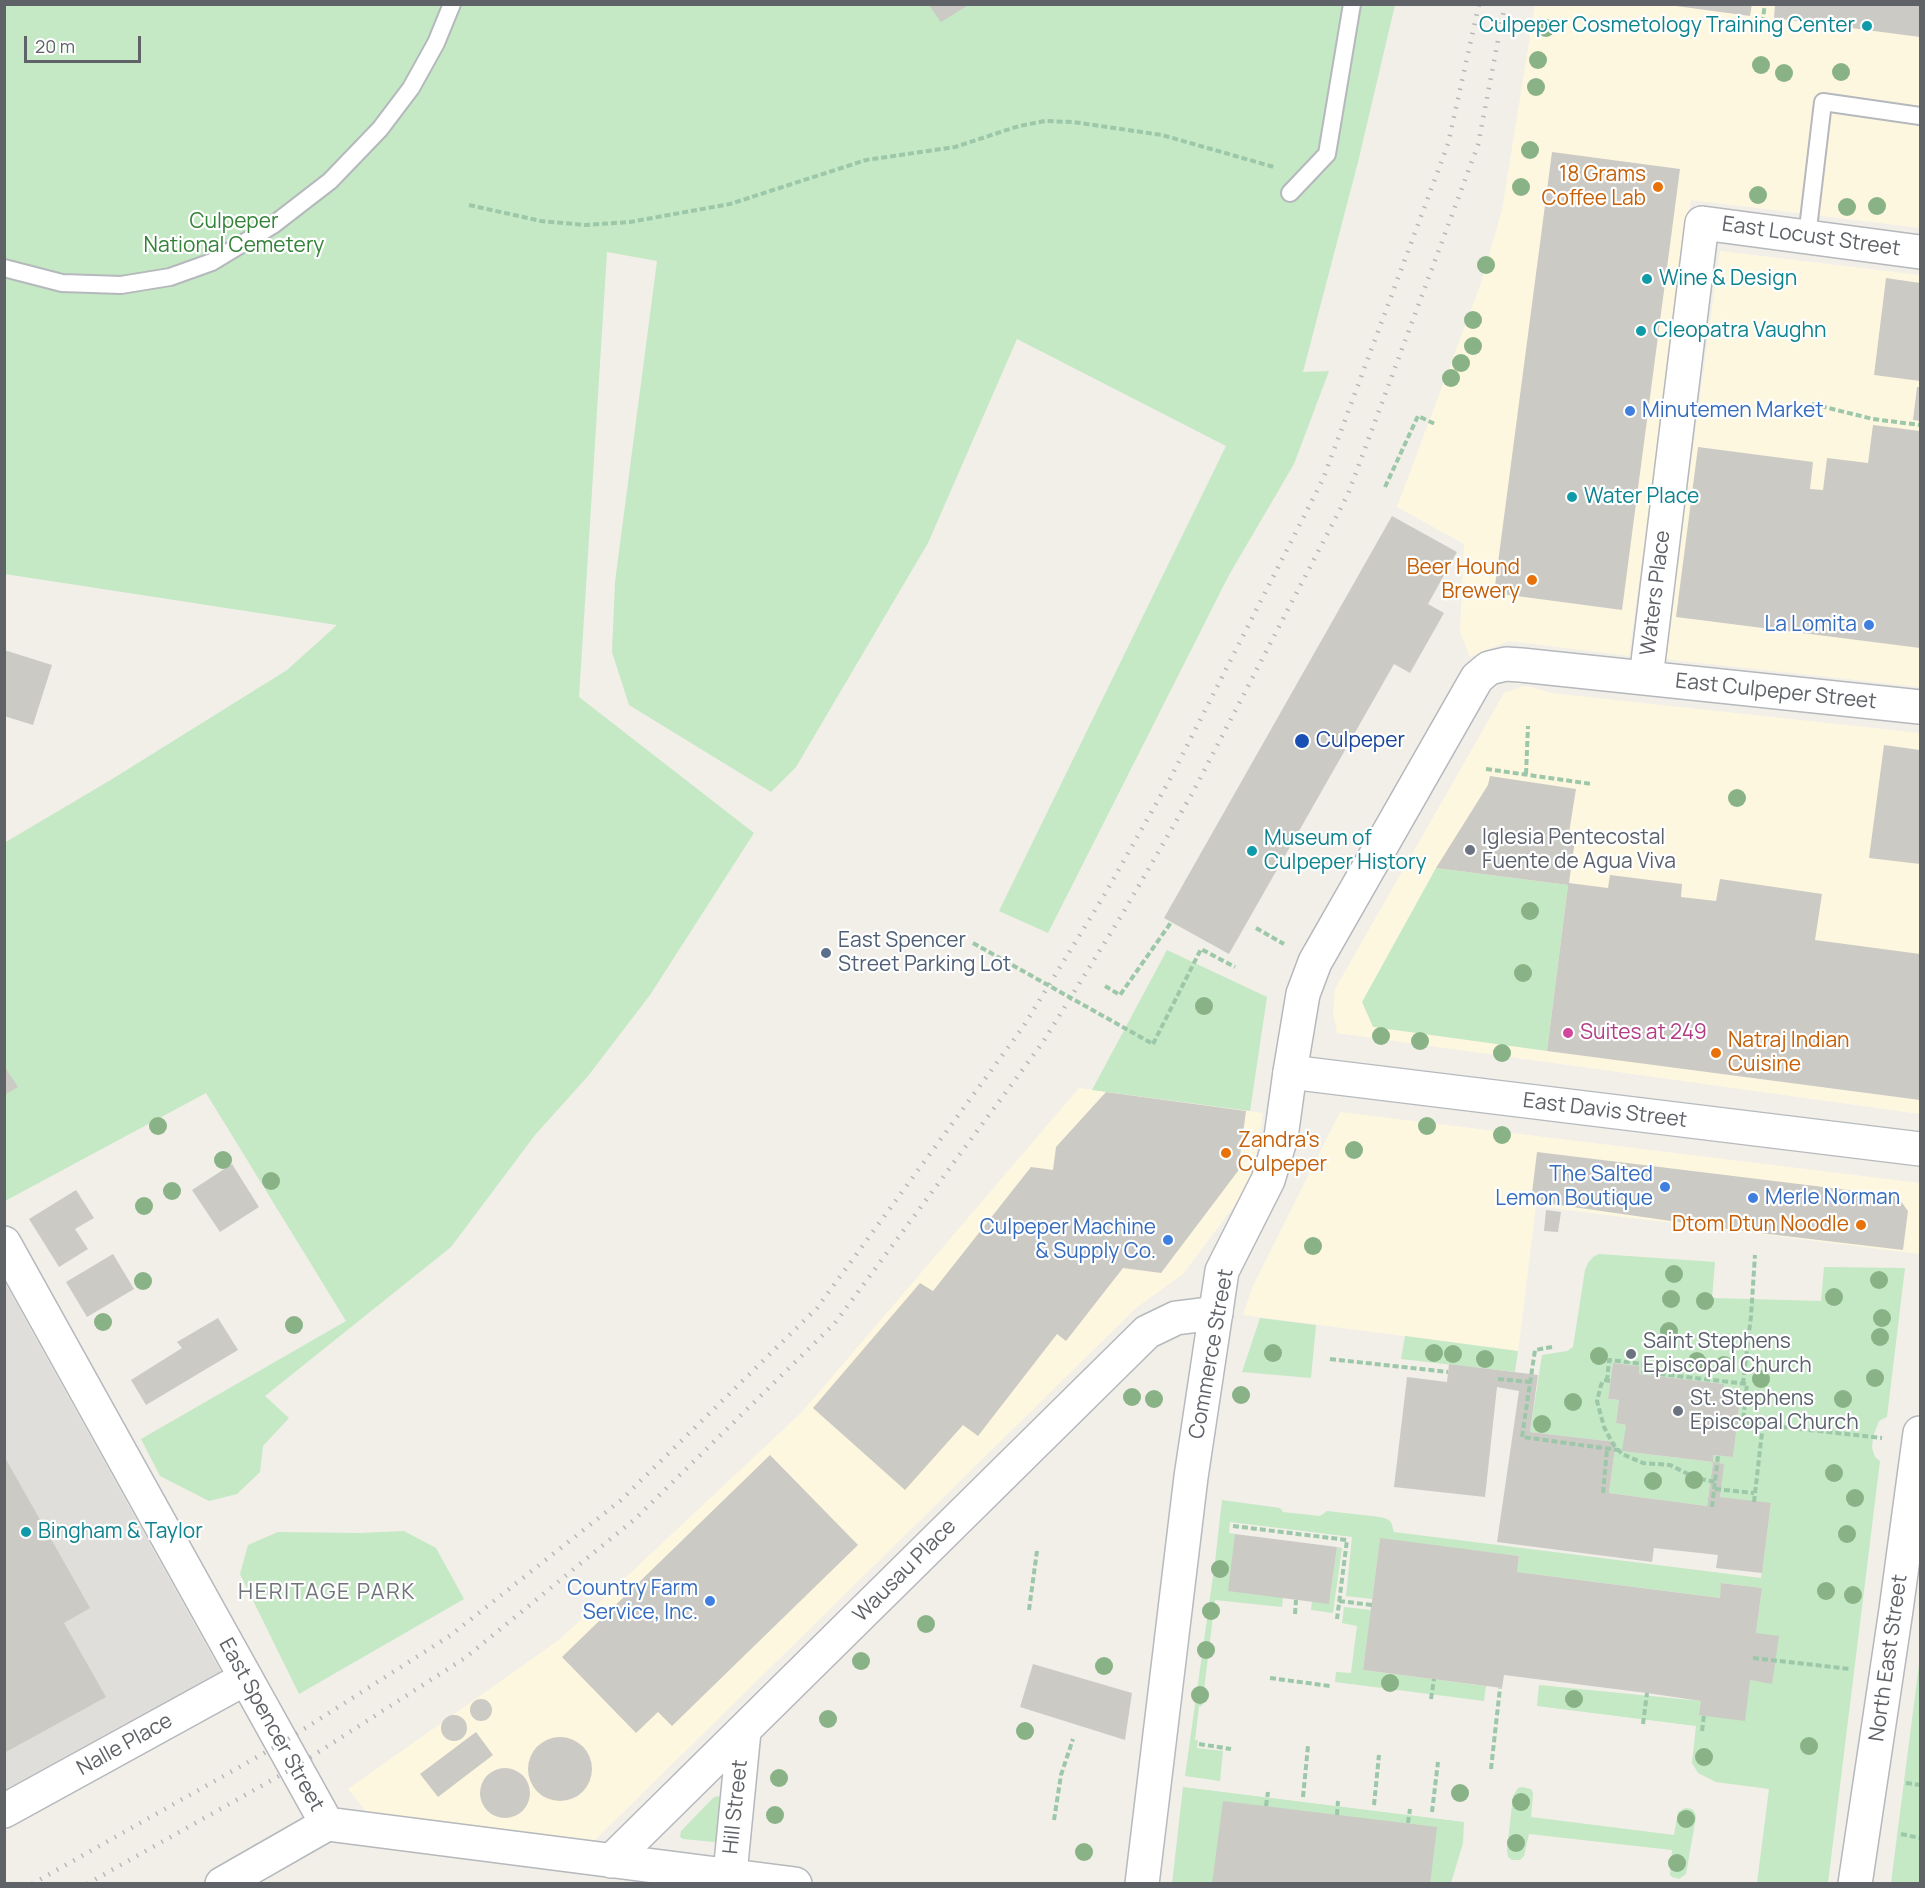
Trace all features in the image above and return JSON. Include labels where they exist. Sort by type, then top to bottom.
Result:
[{"type":"street","name":"East Locust Street","points":[[1702,223],[1920,252]]},
{"type":"street","name":"Waters Place","points":[[1646,678],[1702,223]]},
{"type":"street","name":"East Culpeper Street","points":[[1488,668],[1506,664],[1521,664],[1920,708]]},
{"type":"street","name":"Commerce Street","points":[[1142,1884],[1191,1477],[1222,1271],[1268,1180],[1281,1137],[1303,994],[1315,962],[1477,678],[1488,668]]},
{"type":"street","name":"East Davis Street","points":[[1290,1072],[1920,1149]]},
{"type":"street","name":"East Spencer Street","points":[[4,1243],[327,1824],[729,1880],[795,1884]]},
{"type":"street","name":"Wausau Place","points":[[611,1862],[1147,1332],[1176,1318],[1216,1313]]},
{"type":"street","name":"North East Street","points":[[1855,1884],[1908,1612],[1920,1433]]},
{"type":"street","name":"Nalle Place","points":[[4,1811],[246,1678]]},
{"type":"street","name":"Hill Street","points":[[729,1880],[744,1731]]},
{"type":"street","points":[[222,1884],[327,1824]]},
{"type":"lane","points":[[4,268],[62,283],[121,285],[170,277],[212,262],[273,225],[330,181],[380,129],[411,88],[436,43],[452,4]]},
{"type":"lane","points":[[1290,193],[1327,154],[1352,4]]},
{"type":"lane","points":[[1807,237],[1823,102],[1920,116]]},
{"type":"path","points":[[1761,32],[1765,4]]},
{"type":"path","points":[[469,206],[541,221],[585,225],[630,222],[730,204],[866,160],[955,147],[1019,126],[1045,121],[1082,123],[1162,135],[1251,162],[1307,175]]},
{"type":"path","points":[[1812,404],[1873,419],[1920,425]]},
{"type":"path","points":[[1385,487],[1418,416],[1435,424]]},
{"type":"path","points":[[1526,774],[1528,726]]},
{"type":"path","points":[[1486,769],[1592,784]]},
{"type":"path","points":[[1106,986],[1120,995],[1172,921]]},
{"type":"path","points":[[973,944],[1153,1044],[1201,949],[1235,966]]},
{"type":"path","points":[[1743,1384],[1755,1255]]},
{"type":"path","points":[[1552,1347],[1535,1350],[1522,1437],[1618,1450]]},
{"type":"path","points":[[1330,1359],[1448,1372]]},
{"type":"path","points":[[1715,1482],[1696,1478],[1670,1465],[1643,1463],[1629,1458],[1618,1450],[1604,1427],[1598,1406],[1599,1390],[1604,1380],[1609,1381],[1609,1360],[1644,1364],[1643,1372],[1747,1384],[1740,1422],[1889,1439]]},
{"type":"path","points":[[1498,1379],[1530,1382]]},
{"type":"path","points":[[1754,1502],[1762,1424]]},
{"type":"path","points":[[1603,1492],[1607,1448]]},
{"type":"path","points":[[1712,1507],[1718,1456]]},
{"type":"path","points":[[1715,1489],[1754,1493]]},
{"type":"path","points":[[1233,1526],[1347,1540],[1337,1620]]},
{"type":"path","points":[[1029,1610],[1037,1551]]},
{"type":"path","points":[[1295,1614],[1296,1600]]},
{"type":"path","points":[[1339,1601],[1372,1605]]},
{"type":"path","points":[[1753,1658],[1859,1670]]},
{"type":"path","points":[[1270,1678],[1330,1686]]},
{"type":"path","points":[[1431,1699],[1434,1679]]},
{"type":"path","points":[[1491,1769],[1500,1688]]},
{"type":"path","points":[[1643,1724],[1647,1693]]},
{"type":"path","points":[[1702,1731],[1704,1715]]},
{"type":"path","points":[[1054,1820],[1061,1775],[1073,1739]]},
{"type":"path","points":[[1199,1744],[1231,1749]]},
{"type":"path","points":[[1303,1797],[1308,1746]]},
{"type":"path","points":[[1374,1805],[1379,1755]]},
{"type":"path","points":[[1432,1812],[1438,1762]]},
{"type":"path","points":[[1266,1806],[1268,1792]]},
{"type":"path","points":[[1336,1815],[1338,1801]]},
{"type":"path","points":[[1408,1824],[1410,1809]]},
{"type":"path","points":[[1892,1833],[1920,1838]]},
{"type":"shaded area","points":[[1535,5],[1920,5],[1920,228],[1691,200],[1629,656],[1509,641],[1470,657],[1460,632],[1464,544],[1397,507],[1481,283],[1502,210]]},
{"type":"shaded area","points":[[1720,251],[1920,275],[1920,687],[1664,659]]},
{"type":"shaded area","points":[[1524,686],[1551,693],[1920,733],[1920,1114],[1337,1033],[1333,1012],[1335,989],[1504,693]]},
{"type":"shaded area","points":[[1079,1088],[1263,1113],[1251,1179],[1234,1206],[1183,1274],[1136,1308],[595,1840],[383,1817],[365,1810],[348,1789],[559,1640],[802,1412]]},
{"type":"shaded area","points":[[1340,1112],[1920,1183],[1920,1254],[1536,1206],[1518,1351],[1243,1315],[1252,1288]]},
{"type":"shaded area","name":"Bingham & Taylor","points":[[4,1281],[224,1677],[4,1796]]},
{"type":"green space","name":"Culpeper National Cemetery","points":[[5,5],[1395,5],[1358,162],[1303,372],[1329,371],[1294,464],[1229,575],[1048,933],[999,911],[1226,446],[1017,339],[928,543],[796,767],[771,792],[629,705],[612,652],[615,582],[657,261],[607,252],[579,697],[754,833],[650,995],[588,1076],[535,1135],[451,1247],[265,1396],[289,1418],[263,1446],[260,1472],[237,1494],[209,1501],[160,1476],[141,1439],[346,1321],[206,1093],[5,1201],[4,843],[109,781],[287,670],[337,625],[5,574]]},
{"type":"green space","points":[[1436,868],[1568,885],[1547,1051],[1373,1027],[1362,1002]]},
{"type":"green space","points":[[1167,950],[1267,997],[1250,1111],[1092,1090]]},
{"type":"green space","points":[[1599,1254],[1715,1262],[1712,1298],[1821,1301],[1824,1267],[1905,1268],[1887,1417],[1879,1421],[1873,1437],[1872,1448],[1875,1457],[1880,1461],[1828,1883],[1757,1883],[1769,1789],[1716,1782],[1698,1773],[1692,1763],[1696,1726],[1537,1706],[1539,1685],[1701,1701],[1750,1680],[1772,1683],[1756,1633],[1762,1588],[1722,1583],[1720,1598],[1517,1572],[1519,1556],[1380,1539],[1372,1599],[1346,1596],[1352,1537],[1230,1522],[1229,1533],[1235,1534],[1283,1598],[1282,1607],[1215,1600],[1202,1706],[1199,1706],[1195,1740],[1198,1740],[1197,1748],[1223,1751],[1220,1781],[1185,1776],[1222,1500],[1280,1508],[1283,1512],[1320,1516],[1327,1511],[1380,1517],[1391,1522],[1394,1532],[1761,1578],[1771,1504],[1720,1497],[1723,1464],[1713,1462],[1707,1506],[1609,1493],[1616,1442],[1530,1432],[1542,1355],[1567,1351],[1573,1347],[1585,1270],[1593,1257]],"holes":[[[1613,1363],[1639,1366],[1639,1374],[1723,1384],[1723,1391],[1741,1392],[1733,1457],[1713,1455],[1712,1462],[1623,1451],[1626,1425],[1616,1423],[1619,1400],[1608,1399]]]},
{"type":"green space","points":[[1260,1318],[1316,1325],[1311,1378],[1242,1372]]},
{"type":"green space","points":[[1405,1336],[1518,1351],[1515,1372],[1401,1359]]},
{"type":"green space","points":[[404,1531],[436,1548],[464,1599],[299,1694],[240,1574],[248,1545],[278,1532]]},
{"type":"green space","points":[[1337,1547],[1342,1548],[1333,1613],[1311,1610],[1312,1601],[1329,1603]]},
{"type":"green space","points":[[1344,1607],[1371,1610],[1363,1670],[1486,1686],[1484,1701],[1335,1682],[1336,1672],[1351,1673],[1357,1626],[1342,1623]]},
{"type":"green space","points":[[1920,1657],[1920,1883],[1891,1883]]},
{"type":"green space","points":[[1183,1787],[1464,1822],[1463,1843],[1451,1883],[1172,1884]]},
{"type":"green space","points":[[1518,1788],[1531,1789],[1533,1793],[1531,1817],[1674,1835],[1678,1812],[1685,1808],[1692,1809],[1696,1817],[1686,1874],[1679,1879],[1670,1875],[1672,1850],[1529,1834],[1524,1856],[1520,1860],[1512,1860],[1508,1857],[1507,1850],[1513,1796]]},
{"type":"green space","points":[[717,1796],[723,1798],[718,1840],[714,1842],[680,1837],[681,1831]]},
{"type":"building","points":[[928,4],[970,4],[941,22]]},
{"type":"building","points":[[1676,4],[1752,4],[1750,16],[1676,6]]},
{"type":"building","name":"Culpeper Cosmetology Training Center","points":[[1775,4],[1920,4],[1920,37],[1774,18]]},
{"type":"building","points":[[1552,152],[1680,169],[1622,610],[1494,593]]},
{"type":"building","points":[[1886,278],[1920,283],[1920,381],[1874,375]]},
{"type":"building","points":[[1917,387],[1920,387],[1920,421],[1913,420]]},
{"type":"building","points":[[1873,425],[1920,431],[1920,648],[1676,617],[1698,447],[1813,462],[1810,489],[1823,490],[1827,458],[1868,463]]},
{"type":"building","points":[[1392,516],[1457,552],[1428,604],[1444,613],[1410,673],[1394,664],[1229,954],[1164,918]]},
{"type":"building","points":[[4,650],[52,665],[33,725],[4,716]]},
{"type":"building","points":[[1884,745],[1920,750],[1920,864],[1869,858]]},
{"type":"building","points":[[1490,776],[1576,789],[1568,839],[1575,840],[1569,883],[1608,888],[1610,875],[1682,884],[1681,897],[1716,901],[1720,879],[1822,894],[1815,940],[1920,954],[1920,1100],[1547,1051],[1568,885],[1436,868],[1488,785]]},
{"type":"building","points":[[4,1066],[18,1087],[4,1095]]},
{"type":"building","points":[[1106,1092],[1246,1111],[1238,1171],[1161,1273],[1123,1268],[1066,1341],[1057,1334],[978,1436],[963,1425],[905,1490],[813,1408],[920,1283],[933,1291],[1031,1167],[1053,1170],[1056,1147]]},
{"type":"building","points":[[1537,1152],[1897,1196],[1908,1211],[1903,1250],[1734,1230],[1531,1201]]},
{"type":"building","points":[[232,1164],[259,1207],[220,1232],[192,1190]]},
{"type":"building","points":[[76,1190],[94,1218],[75,1229],[88,1249],[59,1267],[29,1219]]},
{"type":"building","points":[[1546,1210],[1561,1212],[1558,1232],[1544,1231]]},
{"type":"building","points":[[113,1254],[134,1289],[87,1317],[66,1282]]},
{"type":"building","points":[[218,1318],[238,1350],[146,1405],[131,1380],[182,1348],[177,1342]]},
{"type":"building","name":"St. Stephens Episcopal Church","points":[[1613,1363],[1639,1366],[1639,1374],[1724,1384],[1723,1391],[1741,1392],[1733,1457],[1713,1455],[1713,1462],[1622,1451],[1626,1425],[1616,1423],[1619,1400],[1608,1399]]},
{"type":"building","points":[[1449,1364],[1538,1375],[1530,1432],[1616,1442],[1609,1493],[1707,1506],[1713,1462],[1724,1464],[1720,1497],[1771,1503],[1762,1573],[1716,1568],[1718,1555],[1654,1548],[1652,1562],[1497,1542],[1519,1391],[1497,1387],[1485,1497],[1394,1487],[1407,1377],[1447,1382]]},
{"type":"building","name":"Country Farm Service, Inc.","points":[[770,1455],[858,1545],[672,1726],[658,1712],[636,1733],[562,1657]]},
{"type":"building","name":"Bingham & Taylor","points":[[4,1456],[90,1608],[64,1623],[106,1697],[4,1753]]},
{"type":"building","points":[[1235,1534],[1337,1547],[1329,1604],[1228,1591]]},
{"type":"building","points":[[1380,1538],[1519,1556],[1517,1572],[1720,1598],[1721,1583],[1762,1588],[1756,1633],[1779,1636],[1772,1684],[1750,1680],[1745,1721],[1699,1715],[1701,1701],[1647,1693],[1504,1675],[1502,1688],[1363,1670]]},
{"type":"building","points":[[1033,1664],[1132,1693],[1125,1740],[1020,1707]]},
{"type":"building","points":[[481,1699],[489,1702],[492,1710],[489,1718],[481,1721],[473,1718],[470,1710],[473,1702]]},
{"type":"building","points":[[454,1715],[463,1719],[467,1728],[463,1737],[454,1741],[445,1737],[441,1728],[445,1719]]},
{"type":"building","points":[[476,1732],[493,1755],[438,1797],[420,1774]]},
{"type":"building","points":[[560,1737],[572,1739],[583,1746],[590,1757],[592,1769],[590,1781],[583,1792],[572,1799],[560,1801],[548,1799],[537,1792],[530,1781],[528,1769],[530,1757],[537,1746],[548,1739]]},
{"type":"building","points":[[500,1768],[510,1768],[523,1775],[530,1788],[530,1798],[523,1811],[510,1818],[500,1818],[491,1814],[484,1807],[480,1798],[480,1788],[484,1779],[491,1772]]},
{"type":"building","points":[[1223,1801],[1437,1827],[1430,1884],[1212,1884]]},
{"type":"railway","points":[[32,1884],[282,1743],[451,1635],[620,1501],[817,1308],[1023,1027],[1102,899],[1169,781],[1323,479],[1448,144],[1479,4]]},
{"type":"railway","points":[[87,1884],[295,1767],[465,1658],[635,1519],[835,1323],[1043,1042],[1123,913],[1193,792],[1348,494],[1478,145],[1505,4]]},
{"type":"place","name":"Culpeper Cosmetology Training Center","points":[[1867,26]]},
{"type":"place","name":"18 Grams Coffee Lab","points":[[1658,187]]},
{"type":"place","name":"Wine & Design","points":[[1647,279]]},
{"type":"place","name":"Cleopatra Vaughn","points":[[1641,331]]},
{"type":"place","name":"Minutemen Market","points":[[1630,411]]},
{"type":"place","name":"Water Place","points":[[1572,497]]},
{"type":"place","name":"Beer Hound Brewery","points":[[1532,580]]},
{"type":"place","name":"La Lomita","points":[[1869,625]]},
{"type":"place","name":"Culpeper","points":[[1302,741]]},
{"type":"place","name":"Iglesia Pentecostal Fuente de Agua Viva","points":[[1470,850]]},
{"type":"place","name":"Museum of Culpeper History","points":[[1252,851]]},
{"type":"place","name":"East Spencer Street Parking Lot","points":[[826,953]]},
{"type":"place","name":"Suites at 249","points":[[1568,1033]]},
{"type":"place","name":"Natraj Indian Cuisine","points":[[1716,1053]]},
{"type":"place","name":"Zandra's Culpeper","points":[[1226,1153]]},
{"type":"place","name":"The Salted Lemon Boutique","points":[[1665,1187]]},
{"type":"place","name":"Merle Norman","points":[[1753,1198]]},
{"type":"place","name":"Dtom Dtun Noodle","points":[[1861,1225]]},
{"type":"place","name":"Culpeper Machine & Supply Co.","points":[[1168,1240]]},
{"type":"place","name":"Saint Stephens Episcopal Church","points":[[1631,1354]]},
{"type":"place","name":"St. Stephens Episcopal Church","points":[[1678,1411]]},
{"type":"place","name":"Bingham & Taylor","points":[[26,1532]]},
{"type":"place","name":"Country Farm Service, Inc.","points":[[710,1601]]},
{"type":"district","name":"HERITAGE PARK","points":[[327,1593]]}]
